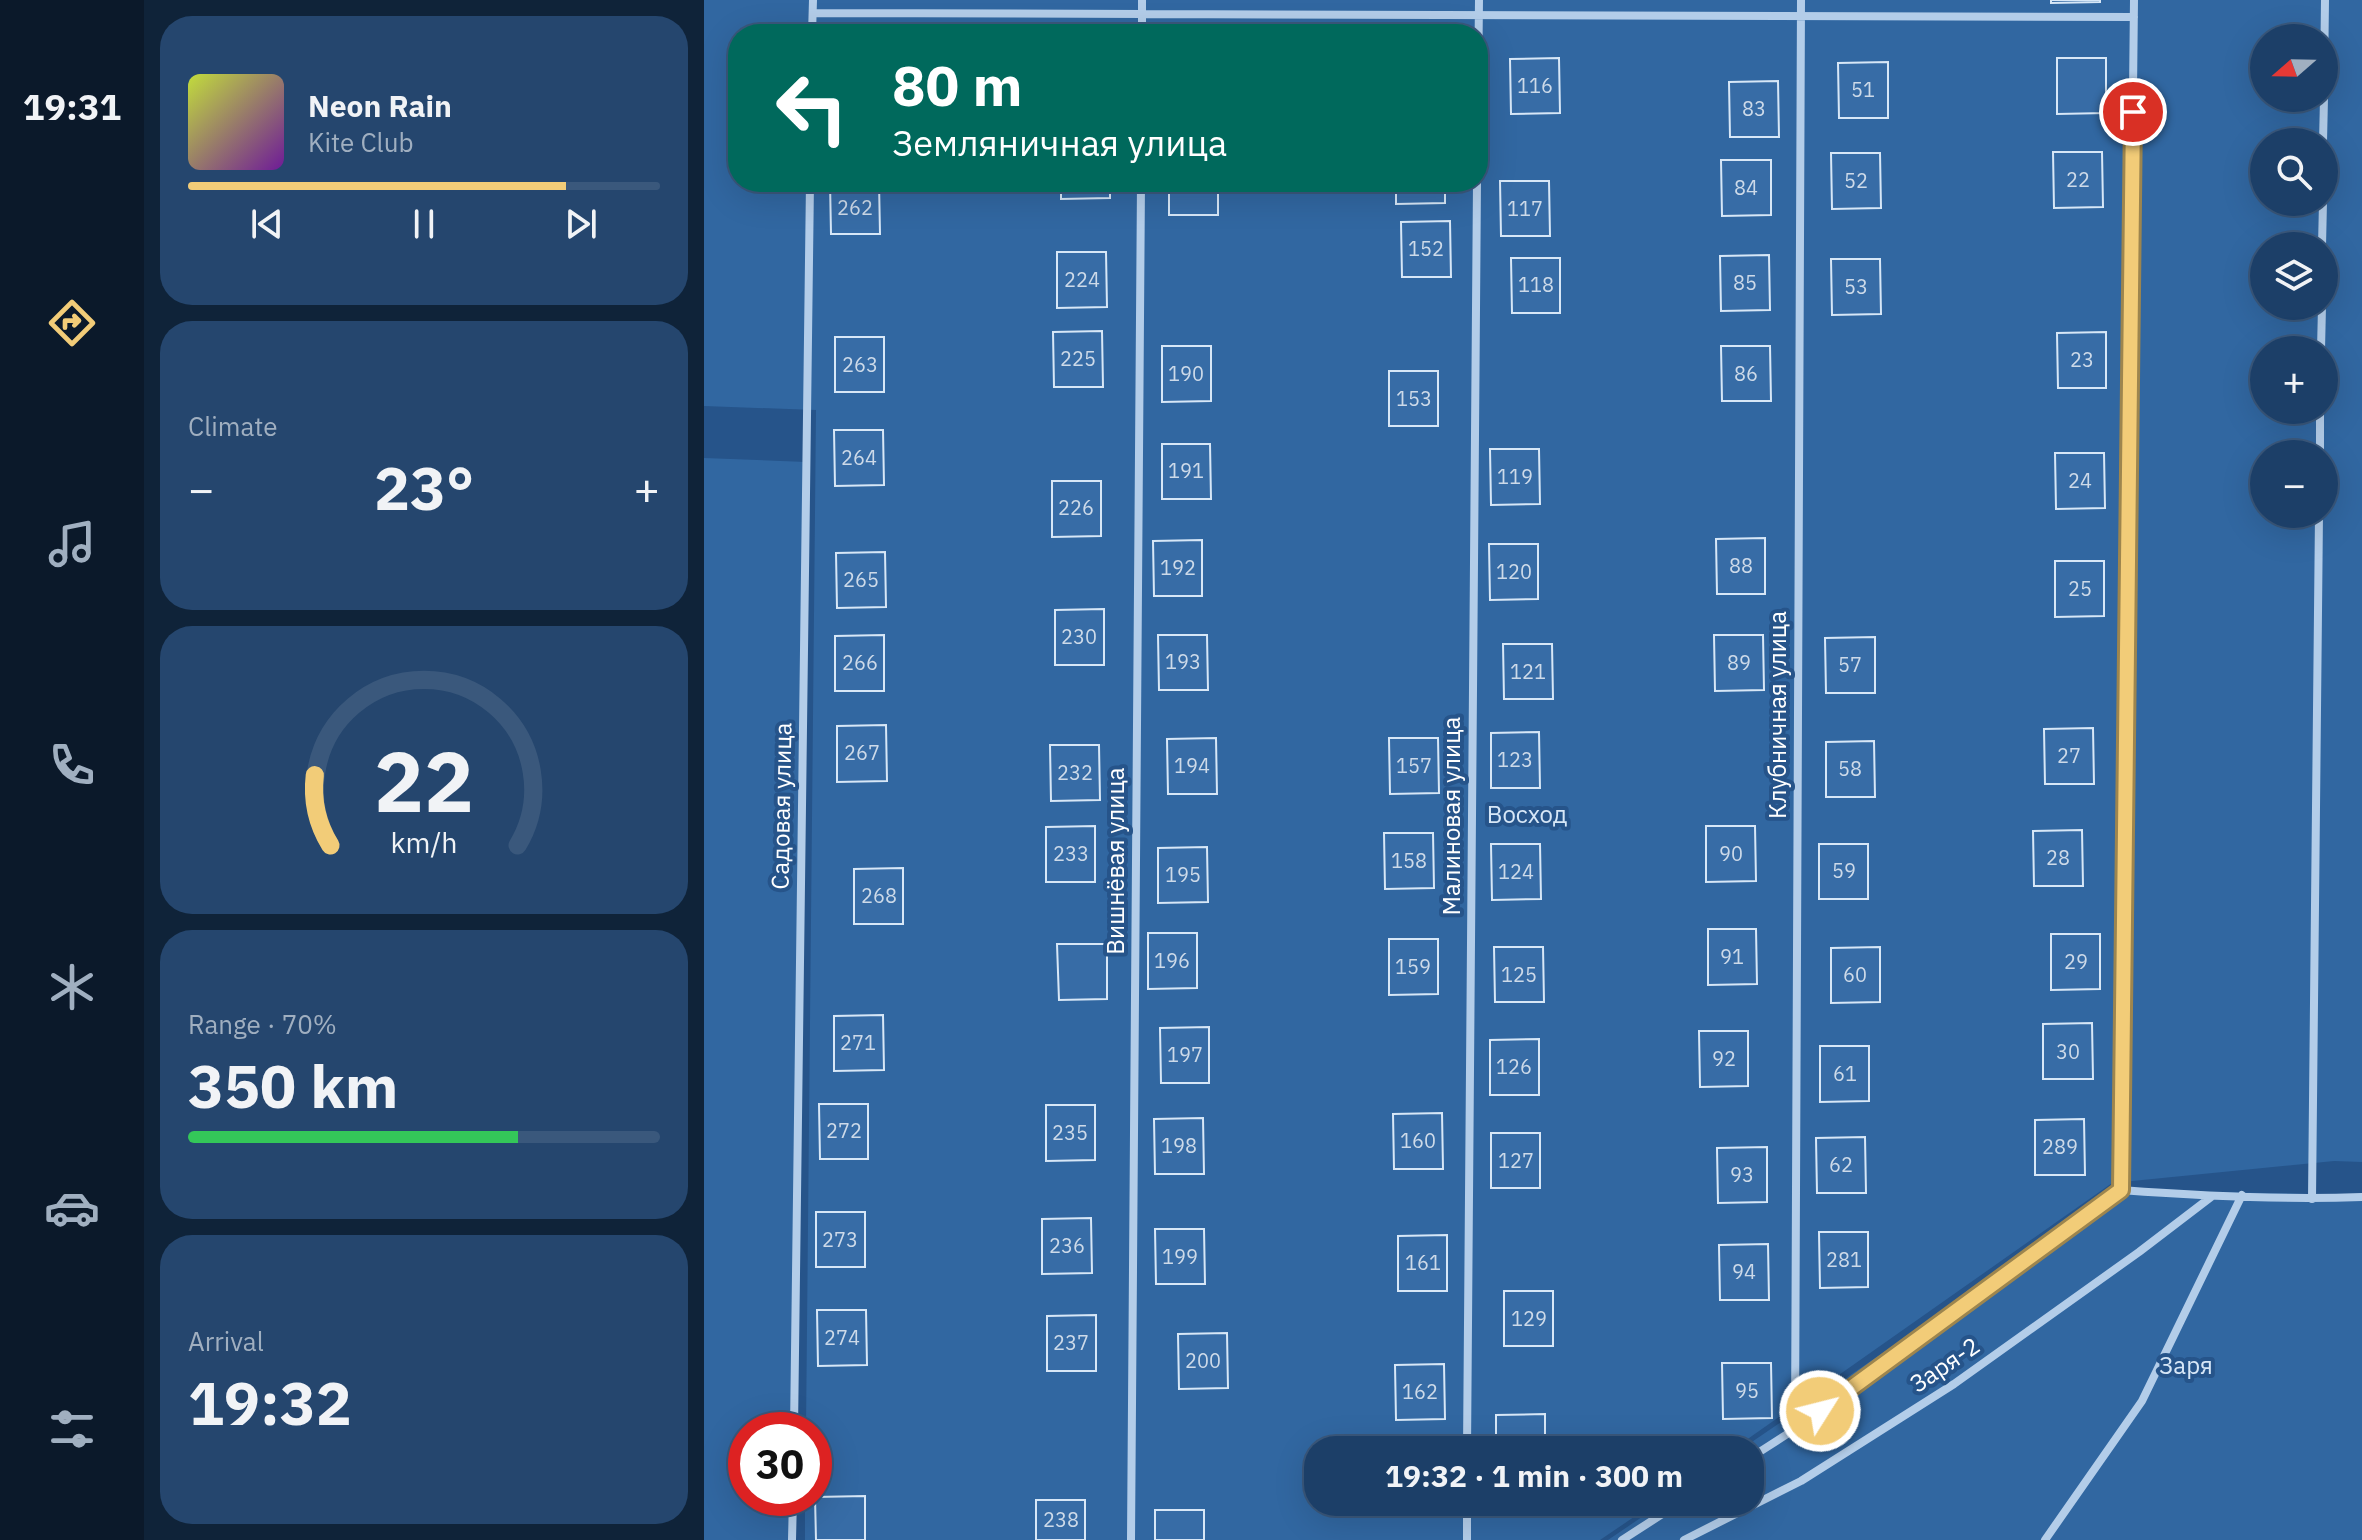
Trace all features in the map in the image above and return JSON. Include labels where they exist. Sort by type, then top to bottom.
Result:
[{"type":"street","points":[[812,24],[813,0]]},
{"type":"street","points":[[1142,0],[1142,24]]},
{"type":"street","points":[[1479,0],[1479,24]]},
{"type":"street","name":"Клубничная улица","points":[[1795,1429],[1801,0]]},
{"type":"street","points":[[2121,1190],[2134,0]]},
{"type":"street","points":[[2325,0],[2325,24]]},
{"type":"street","points":[[813,13],[2134,17]]},
{"type":"street","name":"Садовая улица","points":[[794,1412],[810,192]]},
{"type":"street","name":"Вишнёвая улица","points":[[1131,1540],[1141,192]]},
{"type":"street","name":"Малиновая улица","points":[[1467,1436],[1477,192]]},
{"type":"street","points":[[2312,1199],[2319,528]]},
{"type":"street","points":[[1764,1449],[2121,1190],[2312,1199],[2362,1197]]},
{"type":"street","points":[[2045,1540],[2142,1401],[2242,1195]]},
{"type":"street","name":"Заря-2","points":[[1684,1540],[1801,1481],[1954,1384],[2212,1196]]},
{"type":"street","points":[[792,1540],[793,1516]]},
{"type":"street","points":[[1467,1516],[1467,1540]]},
{"type":"street","points":[[1622,1540],[1659,1516]]},
{"type":"green space","name":"Восход","points":[[704,0],[2362,0],[2362,1162],[2334,1161],[2112,1183],[1752,1436],[1304,1436],[1304,1516],[1635,1516],[1600,1540],[805,1540],[805,1516],[832,1516],[832,1412],[806,1412],[816,410],[704,406]]},
{"type":"green space","points":[[704,458],[806,462],[791,1412],[728,1412],[728,1516],[790,1516],[789,1540],[704,1540]]},
{"type":"green space","name":"Заря","points":[[2122,1190],[2362,1195],[2362,1540],[1608,1540],[1643,1516],[1764,1516],[1764,1436],[1761,1436]]},
{"type":"building","points":[[2051,0],[2100,0],[2100,2],[2051,3]]},
{"type":"building","points":[[1559,58],[1560,113],[1511,114],[1510,59]]},
{"type":"building","points":[[2057,58],[2106,58],[2106,113],[2057,114]]},
{"type":"building","points":[[1888,62],[1888,118],[1839,118],[1838,63]]},
{"type":"building","points":[[1778,81],[1779,137],[1730,137],[1729,82]]},
{"type":"building","points":[[2053,152],[2102,152],[2103,207],[2054,208]]},
{"type":"building","points":[[1831,153],[1880,153],[1881,208],[1832,209]]},
{"type":"building","points":[[1721,160],[1771,160],[1771,215],[1722,216]]},
{"type":"building","points":[[1500,181],[1549,181],[1550,236],[1501,236]]},
{"type":"building","points":[[830,192],[879,192],[880,234],[831,234]]},
{"type":"building","points":[[1061,192],[1110,192],[1110,198],[1061,199]]},
{"type":"building","points":[[1169,192],[1218,192],[1218,215],[1169,215]]},
{"type":"building","points":[[1396,192],[1445,192],[1445,203],[1396,204]]},
{"type":"building","points":[[1450,221],[1451,277],[1402,277],[1401,222]]},
{"type":"building","points":[[1057,252],[1106,252],[1107,307],[1057,308]]},
{"type":"building","points":[[1769,255],[1770,310],[1721,311],[1720,256]]},
{"type":"building","points":[[1511,258],[1560,258],[1560,313],[1512,313]]},
{"type":"building","points":[[1831,259],[1880,259],[1881,314],[1832,315]]},
{"type":"building","points":[[1102,331],[1103,387],[1054,387],[1053,332]]},
{"type":"building","points":[[2106,332],[2106,388],[2058,388],[2057,333]]},
{"type":"building","points":[[835,337],[884,337],[884,392],[835,392]]},
{"type":"building","points":[[1162,346],[1211,346],[1211,401],[1162,402]]},
{"type":"building","points":[[1721,346],[1770,346],[1771,401],[1722,401]]},
{"type":"building","points":[[1389,371],[1438,371],[1438,426],[1389,426]]},
{"type":"building","points":[[834,430],[883,430],[884,485],[835,486]]},
{"type":"building","points":[[1162,444],[1210,444],[1211,499],[1162,499]]},
{"type":"building","points":[[1490,449],[1539,449],[1540,504],[1491,505]]},
{"type":"building","points":[[2055,453],[2104,453],[2105,508],[2056,509]]},
{"type":"building","points":[[1052,481],[1101,481],[1101,536],[1052,537]]},
{"type":"building","points":[[1765,538],[1765,594],[1717,594],[1716,539]]},
{"type":"building","points":[[1202,540],[1202,596],[1154,596],[1153,541]]},
{"type":"building","points":[[1489,544],[1538,544],[1538,599],[1490,600]]},
{"type":"building","points":[[885,552],[886,607],[837,608],[836,553]]},
{"type":"building","points":[[2055,561],[2104,561],[2104,616],[2055,617]]},
{"type":"building","points":[[1104,609],[1104,665],[1055,665],[1055,610]]},
{"type":"building","points":[[884,635],[884,691],[835,691],[835,636]]},
{"type":"building","points":[[1158,635],[1207,635],[1208,690],[1159,690]]},
{"type":"building","points":[[1714,635],[1763,635],[1764,690],[1715,691]]},
{"type":"building","points":[[1875,637],[1875,693],[1826,693],[1825,638]]},
{"type":"building","points":[[1503,644],[1552,644],[1553,699],[1504,699]]},
{"type":"building","points":[[886,725],[887,781],[837,782],[837,726]]},
{"type":"building","points":[[2093,728],[2094,784],[2045,784],[2044,729]]},
{"type":"building","points":[[1539,732],[1540,788],[1491,788],[1491,733]]},
{"type":"building","points":[[1216,738],[1217,794],[1168,794],[1167,739]]},
{"type":"building","points":[[1389,738],[1438,738],[1439,793],[1390,794]]},
{"type":"building","points":[[1874,741],[1875,797],[1826,797],[1826,742]]},
{"type":"building","points":[[1050,745],[1099,745],[1100,800],[1051,801]]},
{"type":"building","points":[[1095,826],[1095,882],[1046,882],[1046,827]]},
{"type":"building","points":[[1706,826],[1755,826],[1756,881],[1706,882]]},
{"type":"building","points":[[2082,830],[2083,886],[2034,886],[2033,831]]},
{"type":"building","points":[[1384,833],[1433,833],[1434,888],[1385,889]]},
{"type":"building","points":[[1491,844],[1540,844],[1541,899],[1492,900]]},
{"type":"building","points":[[1819,844],[1868,844],[1868,899],[1819,899]]},
{"type":"building","points":[[1207,847],[1208,902],[1158,903],[1158,848]]},
{"type":"building","points":[[903,868],[903,924],[854,924],[854,869]]},
{"type":"building","points":[[1708,929],[1756,929],[1757,984],[1708,985]]},
{"type":"building","points":[[1148,933],[1197,933],[1197,988],[1148,989]]},
{"type":"building","points":[[2051,934],[2100,934],[2100,989],[2051,990]]},
{"type":"building","points":[[1389,939],[1438,939],[1438,994],[1389,995]]},
{"type":"building","points":[[1057,944],[1107,944],[1107,999],[1059,1000]]},
{"type":"building","points":[[1494,947],[1543,947],[1544,1002],[1495,1002]]},
{"type":"building","points":[[1880,947],[1880,1002],[1831,1003],[1831,948]]},
{"type":"building","points":[[883,1015],[884,1070],[834,1071],[834,1016]]},
{"type":"building","points":[[2092,1023],[2093,1079],[2043,1079],[2043,1024]]},
{"type":"building","points":[[1209,1027],[1209,1083],[1161,1083],[1160,1028]]},
{"type":"building","points":[[1699,1031],[1748,1031],[1748,1086],[1700,1087]]},
{"type":"building","points":[[1539,1039],[1539,1095],[1490,1095],[1490,1040]]},
{"type":"building","points":[[1820,1046],[1869,1046],[1869,1101],[1820,1102]]},
{"type":"building","points":[[819,1104],[868,1104],[868,1159],[820,1159]]},
{"type":"building","points":[[1046,1105],[1095,1105],[1095,1160],[1046,1161]]},
{"type":"building","points":[[1442,1113],[1443,1169],[1394,1169],[1393,1114]]},
{"type":"building","points":[[1203,1118],[1204,1174],[1155,1174],[1154,1119]]},
{"type":"building","points":[[2084,1119],[2085,1175],[2035,1175],[2035,1120]]},
{"type":"building","points":[[1491,1133],[1540,1133],[1540,1188],[1491,1188]]},
{"type":"building","points":[[1865,1137],[1866,1193],[1817,1193],[1816,1138]]},
{"type":"building","points":[[1767,1147],[1767,1202],[1718,1203],[1717,1148]]},
{"type":"building","points":[[816,1212],[865,1212],[865,1267],[816,1267]]},
{"type":"building","points":[[1091,1218],[1092,1273],[1042,1274],[1042,1219]]},
{"type":"building","points":[[1155,1229],[1204,1229],[1205,1284],[1156,1284]]},
{"type":"building","points":[[1819,1232],[1868,1232],[1868,1287],[1820,1288]]},
{"type":"building","points":[[1447,1235],[1447,1291],[1398,1291],[1398,1236]]},
{"type":"building","points":[[1768,1244],[1769,1300],[1720,1300],[1719,1245]]},
{"type":"building","points":[[1504,1291],[1553,1291],[1553,1346],[1504,1346]]},
{"type":"building","points":[[817,1310],[866,1310],[867,1365],[818,1366]]},
{"type":"building","points":[[1096,1315],[1096,1371],[1047,1371],[1047,1316]]},
{"type":"building","points":[[1227,1333],[1228,1388],[1179,1389],[1178,1334]]},
{"type":"building","points":[[1722,1363],[1771,1363],[1772,1418],[1723,1419]]},
{"type":"building","points":[[1444,1364],[1445,1419],[1396,1420],[1395,1365]]},
{"type":"building","points":[[1545,1414],[1545,1436],[1496,1436],[1496,1415]]},
{"type":"building","points":[[865,1496],[865,1540],[816,1540],[815,1516],[832,1516],[832,1497]]},
{"type":"building","points":[[1036,1500],[1085,1500],[1085,1540],[1036,1540]]},
{"type":"building","points":[[1155,1510],[1204,1510],[1204,1540],[1155,1540]]},
{"type":"route","points":[[1820,1411],[2121,1190],[2133,112]]}]
